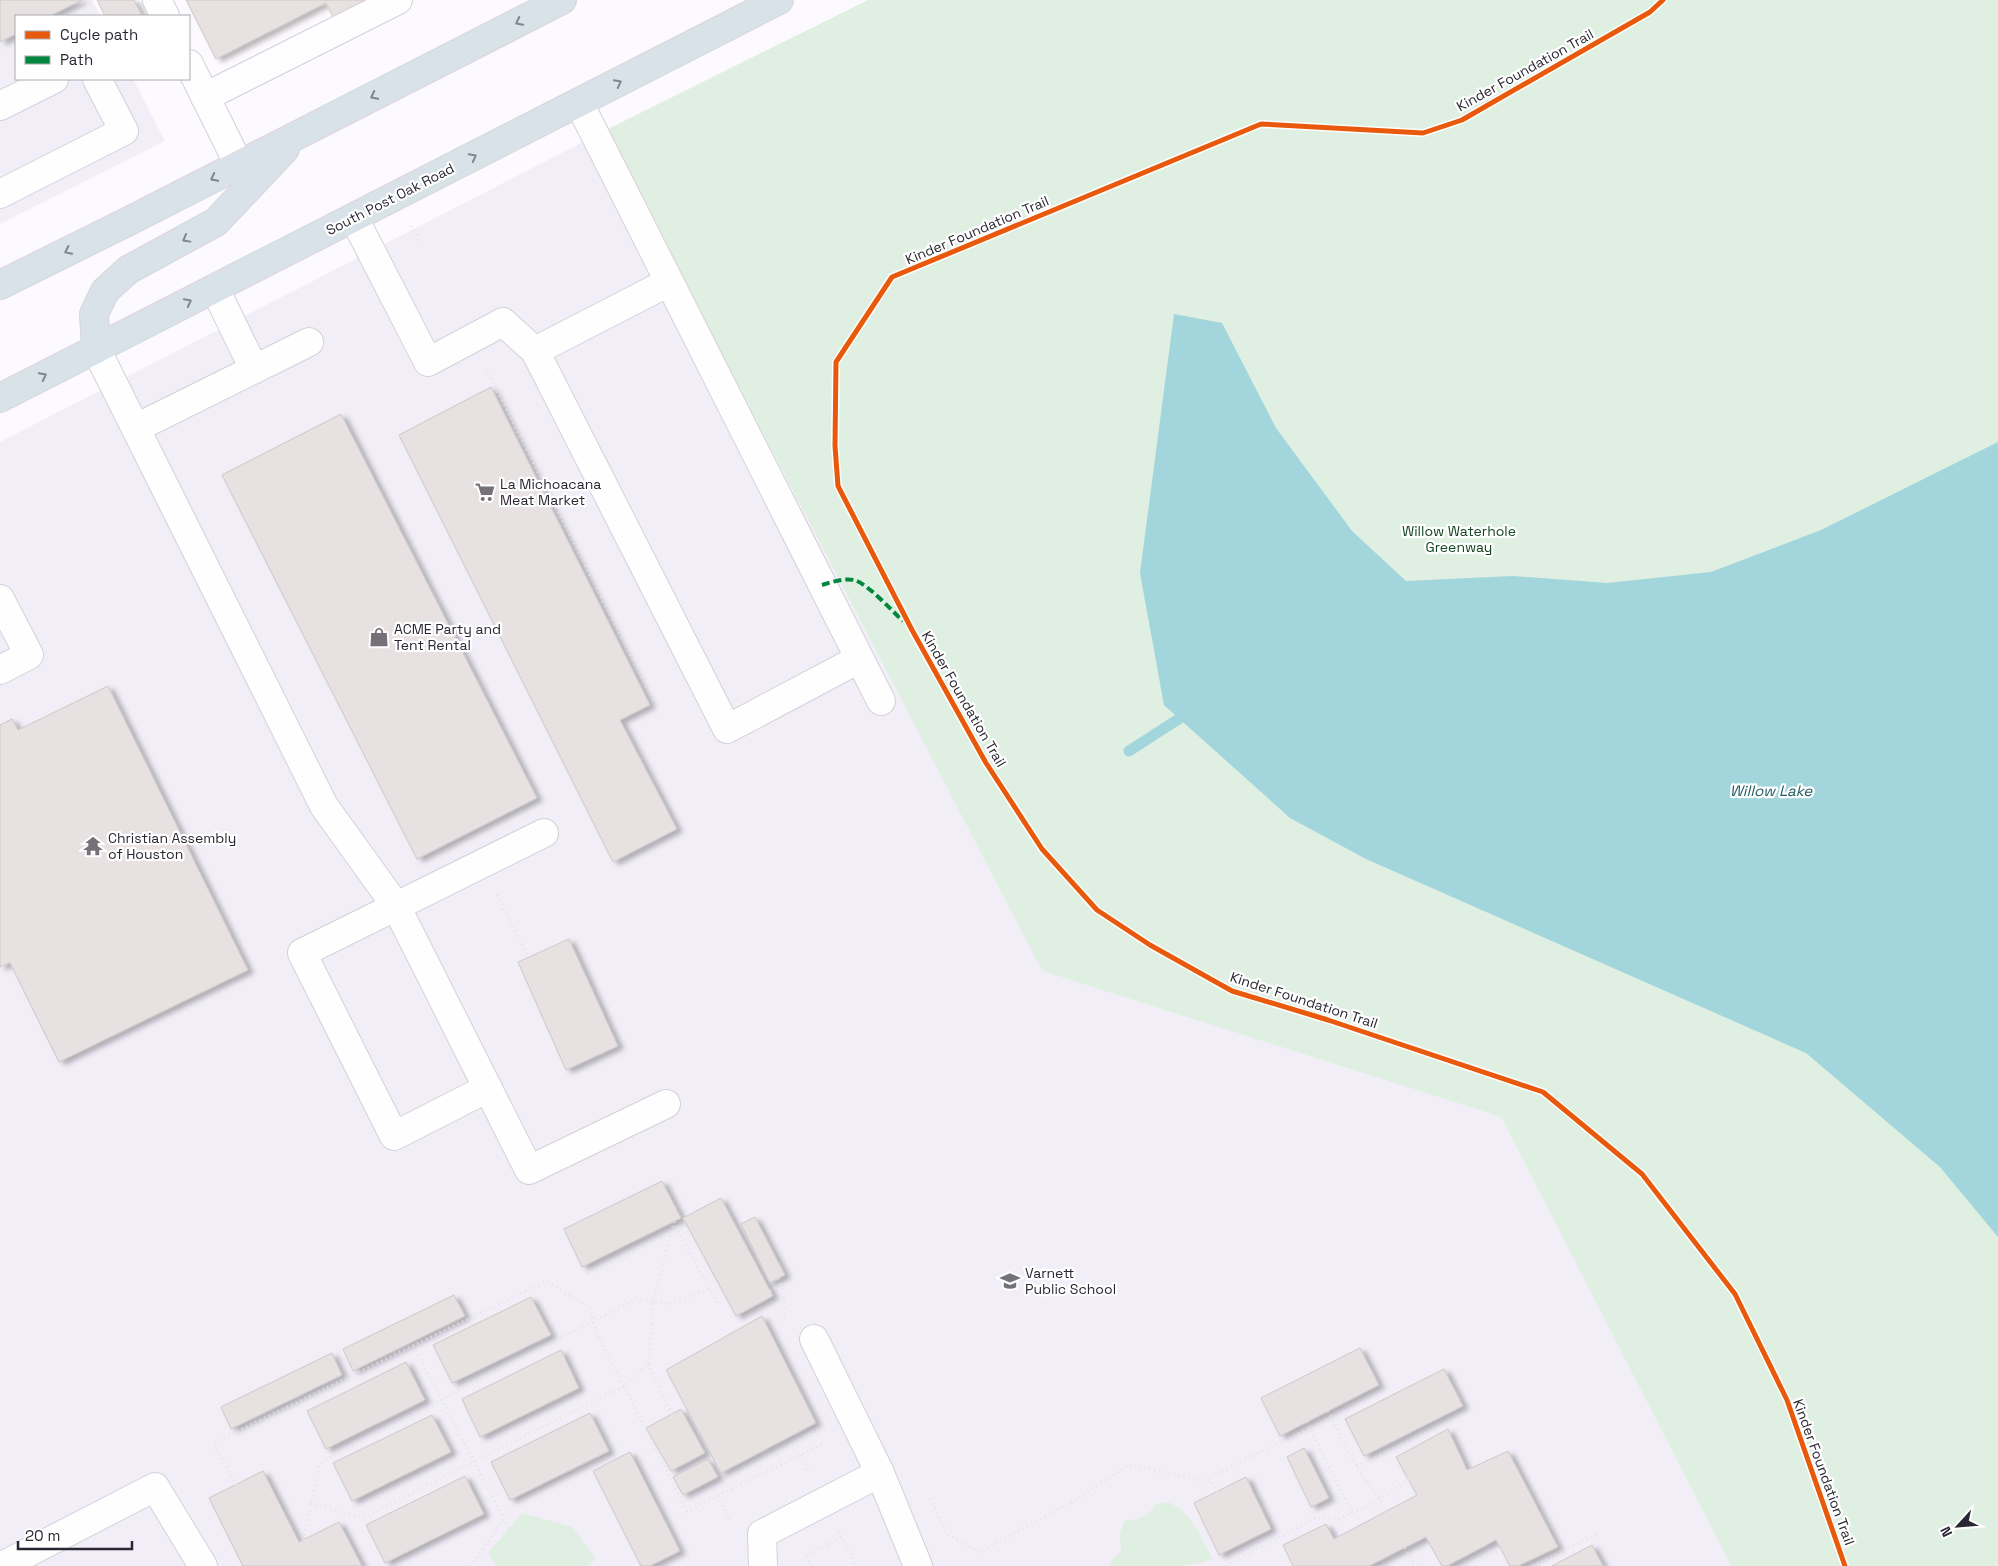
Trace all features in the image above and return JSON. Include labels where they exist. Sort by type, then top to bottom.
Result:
[{"type":"highway","points":[[0,285],[562,0]]},
{"type":"highway","name":"South Post Oak Road","points":[[0,398],[780,0]]},
{"type":"highway","points":[[96,349],[94,314],[105,291],[128,270],[216,222],[298,135]]},
{"type":"lane","points":[[157,0],[164,15]]},
{"type":"lane","points":[[205,97],[398,0]]},
{"type":"lane","points":[[190,66],[239,165]]},
{"type":"lane","points":[[0,106],[52,80]]},
{"type":"lane","points":[[0,194],[124,131],[98,80]]},
{"type":"lane","points":[[579,103],[881,701]]},
{"type":"lane","points":[[354,218],[428,362],[503,322],[535,351],[727,728],[860,658]]},
{"type":"lane","points":[[535,351],[669,282]]},
{"type":"lane","points":[[215,289],[254,369]]},
{"type":"lane","points":[[136,428],[308,342]]},
{"type":"lane","points":[[96,349],[324,806],[396,906],[529,1170],[666,1104]]},
{"type":"lane","points":[[0,599],[29,655],[0,670]]},
{"type":"lane","points":[[488,1088],[394,1136],[302,953],[544,833]]},
{"type":"lane","points":[[814,1339],[880,1473],[918,1566]]},
{"type":"lane","points":[[763,1566],[762,1534],[880,1473]]},
{"type":"lane","points":[[2,1566],[154,1487],[203,1566]]},
{"type":"path","points":[[409,221],[422,246]]},
{"type":"path","points":[[483,363],[653,700]]},
{"type":"path","points":[[481,864],[528,957]]},
{"type":"path","points":[[672,1414],[649,1367],[653,1301],[674,1222],[718,1305]]},
{"type":"path","points":[[588,1274],[678,1229]]},
{"type":"path","points":[[236,1485],[213,1443],[546,1281],[590,1307],[596,1331],[687,1511],[822,1444]]},
{"type":"path","points":[[770,1291],[780,1285]]},
{"type":"path","points":[[303,1540],[320,1463],[638,1298],[669,1304],[710,1289]]},
{"type":"path","points":[[414,1346],[510,1528]]},
{"type":"path","points":[[311,1503],[362,1518],[624,1386],[650,1361]]},
{"type":"path","points":[[1328,1411],[1356,1466],[1388,1511]]},
{"type":"path","points":[[1217,1492],[1210,1477],[1332,1417]]},
{"type":"path","points":[[1307,1422],[1352,1513]]},
{"type":"path","points":[[1356,1466],[1432,1430]]},
{"type":"path","points":[[801,1455],[811,1475]]},
{"type":"path","points":[[926,1491],[947,1534],[980,1552],[1074,1501],[1128,1465],[1212,1482]]},
{"type":"path","points":[[1226,1566],[1317,1517],[1339,1519],[1380,1500],[1409,1479]]},
{"type":"path","points":[[718,1496],[730,1522]]},
{"type":"path","points":[[470,1566],[504,1518]]},
{"type":"path","points":[[838,1531],[856,1566]]},
{"type":"path","points":[[1533,1566],[1597,1534]]},
{"type":"path","points":[[812,1566],[806,1556],[842,1537]]},
{"type":"path","points":[[1406,1548],[1414,1564],[1412,1566]]},
{"type":"path","points":[[1476,1566],[1478,1562],[1502,1549]]},
{"type":"path","points":[[1412,1561],[1426,1566]]},
{"type":"path","points":[[1201,1562],[1203,1566]]},
{"type":"shaded area","points":[[0,0],[92,0],[100,15],[15,15],[15,80],[134,80],[165,141],[0,224]]},
{"type":"shaded area","points":[[606,130],[1042,971],[1501,1117],[1731,1566],[0,1566],[0,442]]},
{"type":"green space","name":"Willow Waterhole Greenway","points":[[868,0],[1998,0],[1998,1566],[1731,1566],[1501,1117],[1042,971],[606,130]]},
{"type":"green space","points":[[1168,1502],[1184,1512],[1190,1519],[1213,1560],[1183,1566],[1111,1566],[1110,1562],[1121,1551],[1120,1533],[1125,1520],[1143,1517],[1156,1504]]},
{"type":"green space","points":[[522,1513],[572,1527],[596,1559],[587,1566],[496,1566],[488,1553]]},
{"type":"water","name":"Willow Lake","points":[[1174,314],[1222,323],[1276,428],[1352,531],[1406,581],[1513,576],[1607,583],[1711,572],[1821,530],[1998,442],[1998,1237],[1940,1167],[1806,1053],[1366,859],[1290,818],[1164,705],[1140,573]]},
{"type":"building","points":[[0,0],[82,0],[52,15],[15,15],[15,34],[0,42]]},
{"type":"building","points":[[97,0],[134,0],[142,15],[104,15]]},
{"type":"building","points":[[186,0],[377,0],[335,21],[326,3],[216,59]]},
{"type":"building","points":[[491,387],[650,705],[620,720],[677,829],[613,862],[399,435]]},
{"type":"building","name":"ACME Party and Tent Rental","points":[[341,414],[537,798],[417,859],[222,475]]},
{"type":"building","name":"Christian Assembly of Houston","points":[[108,686],[248,970],[59,1062],[10,963],[0,967],[0,725],[12,719],[18,730]]},
{"type":"building","points":[[569,939],[618,1046],[566,1070],[518,962]]},
{"type":"building","points":[[662,1181],[681,1218],[582,1267],[564,1229]]},
{"type":"building","points":[[721,1198],[773,1296],[736,1316],[683,1218]]},
{"type":"building","points":[[755,1217],[785,1275],[770,1283],[741,1224]]},
{"type":"building","points":[[454,1295],[465,1316],[353,1371],[343,1349]]},
{"type":"building","points":[[531,1297],[551,1335],[452,1383],[433,1345]]},
{"type":"building","points":[[762,1316],[816,1423],[721,1473],[666,1370]]},
{"type":"building","points":[[1360,1348],[1379,1385],[1280,1436],[1261,1398]]},
{"type":"building","points":[[561,1350],[579,1388],[480,1437],[462,1399]]},
{"type":"building","points":[[332,1353],[342,1375],[231,1429],[221,1407]]},
{"type":"building","points":[[406,1362],[425,1400],[326,1449],[307,1411]]},
{"type":"building","points":[[1444,1369],[1463,1406],[1364,1456],[1345,1419]]},
{"type":"building","points":[[681,1409],[705,1453],[671,1471],[646,1428]]},
{"type":"building","points":[[590,1413],[609,1451],[510,1500],[491,1462]]},
{"type":"building","points":[[432,1415],[451,1452],[352,1501],[333,1463]]},
{"type":"building","points":[[1448,1429],[1467,1470],[1508,1451],[1558,1547],[1518,1566],[1510,1566],[1496,1540],[1447,1566],[1442,1566],[1426,1537],[1369,1566],[1293,1566],[1283,1545],[1326,1524],[1334,1539],[1417,1495],[1396,1457]]},
{"type":"building","points":[[1304,1448],[1329,1498],[1311,1507],[1287,1457]]},
{"type":"building","points":[[630,1452],[680,1551],[650,1566],[641,1566],[593,1471]]},
{"type":"building","points":[[708,1459],[718,1477],[683,1495],[673,1477]]},
{"type":"building","points":[[263,1471],[299,1542],[339,1522],[362,1566],[243,1566],[209,1498]]},
{"type":"building","points":[[465,1476],[484,1514],[385,1563],[366,1525]]},
{"type":"building","points":[[1246,1477],[1271,1529],[1219,1555],[1194,1503]]},
{"type":"building","points":[[1592,1545],[1603,1566],[1552,1566]]},
{"type":"waterway","points":[[1129,751],[1191,711]]},
{"type":"marked path","points":[[822,585],[846,580],[859,582],[866,586],[903,621]]},
{"type":"cycle path","name":"Kinder Foundation Trail","points":[[1663,0],[1650,12],[1462,120],[1423,133],[1261,124],[892,277],[836,362],[835,446],[838,486],[912,630],[986,763],[1042,849],[1097,910],[1150,945],[1232,991],[1328,1020],[1543,1092],[1642,1174],[1735,1294],[1787,1400],[1845,1566]]},
{"type":"place","name":"La Michoacana Meat Market","points":[[485,492]]},
{"type":"place","name":"ACME Party and Tent Rental","points":[[379,637]]},
{"type":"place","name":"Christian Assembly of Houston","points":[[93,846]]},
{"type":"place","name":"Varnett Public School","points":[[1010,1281]]}]
